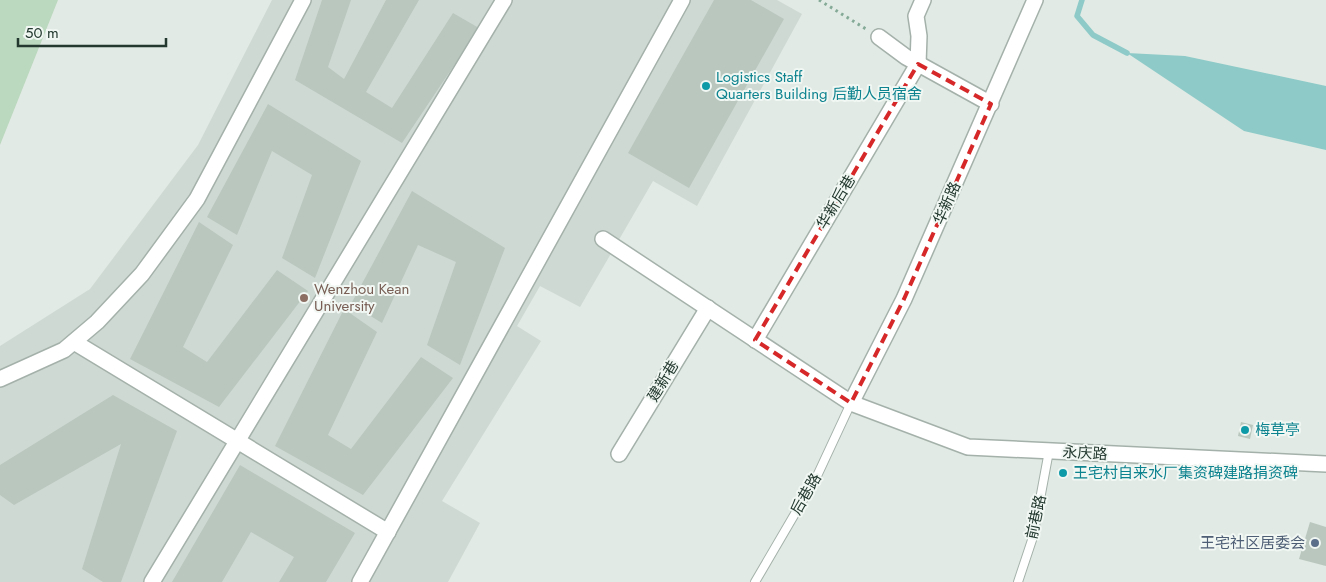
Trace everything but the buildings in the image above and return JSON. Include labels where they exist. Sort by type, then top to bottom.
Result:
[{"type":"street","points":[[0,379],[64,350],[97,322],[142,274],[197,199],[303,0]]},
{"type":"street","points":[[152,582],[504,0]]},
{"type":"street","points":[[360,582],[682,0]]},
{"type":"street","points":[[918,64],[916,16],[923,0]]},
{"type":"street","name":"华新路","points":[[851,403],[904,299],[1035,0]]},
{"type":"street","points":[[879,38],[906,57],[990,104]]},
{"type":"street","name":"华新后巷","points":[[755,340],[918,64]]},
{"type":"street","name":"永庆路","points":[[603,240],[851,403],[968,447],[1326,464]]},
{"type":"street","name":"建新巷","points":[[619,454],[708,308]]},
{"type":"street","points":[[74,342],[388,532]]},
{"type":"lane","name":"后巷路","points":[[755,582],[818,476],[851,403]]},
{"type":"lane","name":"前巷路","points":[[1018,582],[1033,537],[1049,451]]},
{"type":"path","points":[[819,0],[879,38]]},
{"type":"highlighted area","points":[[918,64],[991,104],[904,299],[851,403],[755,340]]},
{"type":"shaded area","name":"Wenzhou Kean University","points":[[272,0],[777,0],[802,14],[697,206],[653,181],[580,307],[540,286],[517,326],[541,341],[442,501],[480,523],[448,582],[0,582],[0,346],[90,289],[198,145]]},
{"type":"green space","points":[[0,0],[58,0],[0,145]]},
{"type":"water","points":[[1127,53],[1185,56],[1326,86],[1326,150],[1244,131]]},
{"type":"waterway","points":[[1082,0],[1077,16],[1093,35],[1127,53]]},
{"type":"place","name":"Logistics Staff Quarters Building 后勤人员宿舍","points":[[706,86]]},
{"type":"place","name":"Wenzhou Kean University","points":[[304,298]]},
{"type":"place","name":"梅草亭","points":[[1245,430]]},
{"type":"place","name":"王宅村自来水厂集资碑建路捐资碑","points":[[1063,473]]},
{"type":"place","name":"王宅社区居委会","points":[[1315,543]]}]
